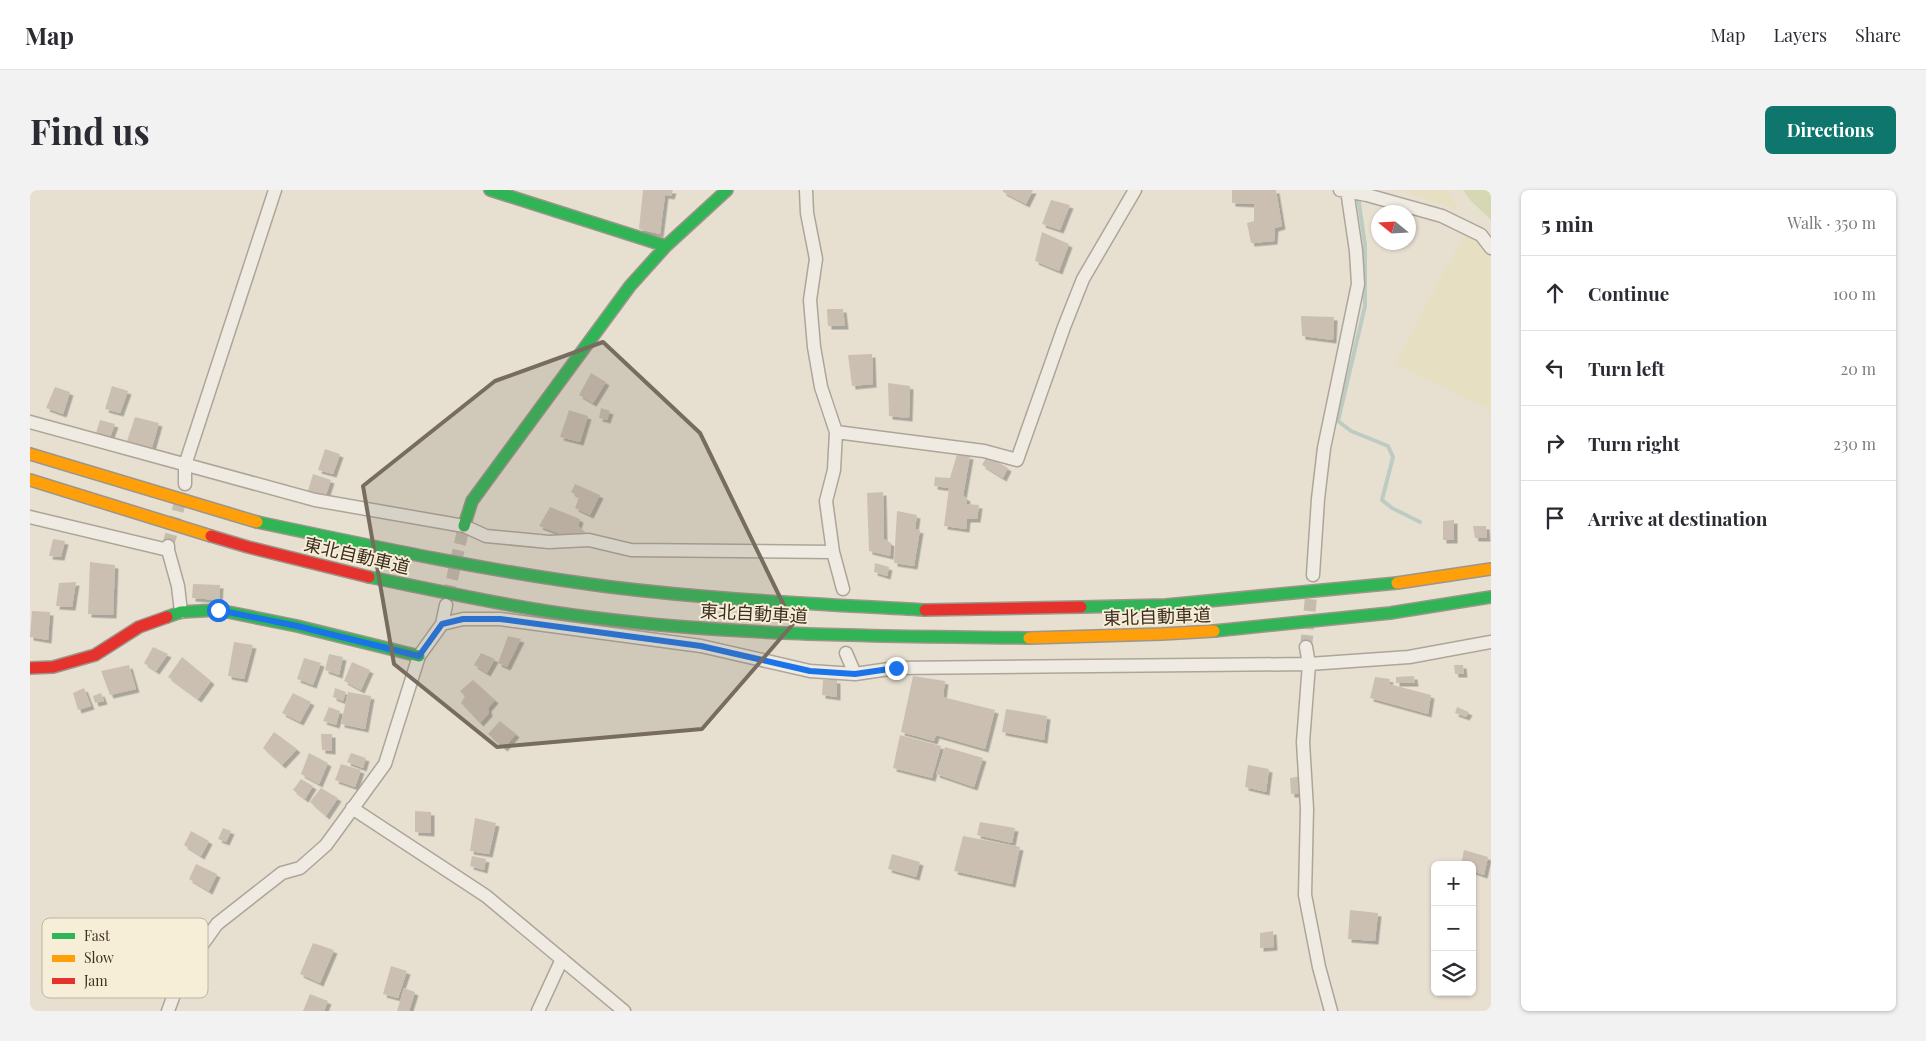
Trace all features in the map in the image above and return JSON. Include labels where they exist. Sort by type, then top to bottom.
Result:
[{"type":"main road","points":[[490,190],[666,246]]},
{"type":"main road","points":[[464,526],[472,502],[630,286],[666,246],[727,190]]},
{"type":"main road","name":"東北自動車道","points":[[30,454],[241,518],[374,547],[481,568],[602,585],[774,602],[933,610],[1166,605],[1406,582],[1491,568]]},
{"type":"main road","name":"東北自動車道","points":[[30,480],[248,548],[357,575],[475,598],[596,618],[743,632],[1040,638],[1162,634],[1238,629],[1380,614],[1491,597]]},
{"type":"main road","points":[[30,668],[53,667],[95,655],[139,627],[181,612],[218,610],[246,614],[419,656]]},
{"type":"street","points":[[185,484],[185,465],[274,190]]},
{"type":"street","points":[[806,190],[807,213],[816,259],[810,300],[814,347],[820,387],[836,432],[834,470],[826,501],[833,552],[843,589]]},
{"type":"street","points":[[836,432],[984,451],[1017,460],[1064,326],[1084,280],[1135,190]]},
{"type":"street","points":[[1313,575],[1318,499],[1324,448],[1358,284],[1350,192],[1442,216],[1481,235],[1491,248]]},
{"type":"street","points":[[30,422],[316,500],[464,526],[486,536],[548,542],[589,540],[631,550],[833,552]]},
{"type":"street","points":[[30,517],[168,548],[178,586],[181,612]]},
{"type":"street","points":[[208,937],[217,924],[282,873],[300,868],[326,845],[385,764],[419,656],[442,624],[446,605]]},
{"type":"street","points":[[442,624],[463,619],[500,619],[701,646],[810,671],[855,674],[896,668],[1309,664],[1409,657],[1491,642]]},
{"type":"street","points":[[1306,647],[1309,664],[1303,742],[1307,809],[1305,895],[1331,1011]]},
{"type":"street","points":[[846,653],[855,674]]},
{"type":"street","points":[[352,808],[486,896],[624,1011]]},
{"type":"street","points":[[538,1011],[562,959]]},
{"type":"street","points":[[168,1011],[173,998]]},
{"type":"highlighted area","points":[[603,342],[700,433],[793,624],[702,729],[497,747],[394,664],[363,486],[495,381]]},
{"type":"shaded area","points":[[1398,190],[1447,190],[1459,210]]},
{"type":"shaded area","points":[[1464,234],[1478,240],[1491,257],[1491,413],[1487,408],[1395,364]]},
{"type":"green space","points":[[1463,190],[1491,190],[1491,220],[1470,200]]},
{"type":"building","points":[[643,190],[673,190],[671,196],[665,195],[660,234],[639,229]]},
{"type":"building","points":[[1003,190],[1033,190],[1026,204],[1003,192]]},
{"type":"building","points":[[1232,190],[1276,190],[1282,226],[1275,228],[1274,241],[1251,243],[1247,223],[1254,221],[1254,204],[1232,203]]},
{"type":"building","points":[[1051,200],[1070,205],[1060,230],[1042,224]]},
{"type":"building","points":[[1042,232],[1069,244],[1059,271],[1035,261]]},
{"type":"building","points":[[827,309],[843,309],[845,326],[828,326]]},
{"type":"building","points":[[1301,316],[1334,317],[1333,340],[1302,336]]},
{"type":"building","points":[[872,354],[873,384],[852,386],[848,355]]},
{"type":"building","points":[[591,373],[606,382],[593,403],[579,395]]},
{"type":"building","points":[[888,383],[910,386],[909,418],[889,416]]},
{"type":"building","points":[[112,386],[128,391],[120,413],[105,409]]},
{"type":"building","points":[[55,387],[70,392],[63,414],[46,408]]},
{"type":"building","points":[[601,408],[610,411],[607,420],[599,418]]},
{"type":"building","points":[[569,410],[588,416],[580,442],[560,437]]},
{"type":"building","points":[[135,417],[159,423],[151,451],[126,444]]},
{"type":"building","points":[[100,420],[115,424],[109,440],[95,436]]},
{"type":"building","points":[[325,449],[340,454],[333,474],[318,470]]},
{"type":"building","points":[[957,454],[970,456],[963,496],[967,498],[966,504],[979,505],[977,519],[967,519],[966,529],[944,526],[949,488],[934,486],[935,477],[950,478]]},
{"type":"building","points":[[987,456],[1008,468],[1003,478],[982,465]]},
{"type":"building","points":[[313,474],[331,480],[325,498],[308,491]]},
{"type":"building","points":[[575,484],[600,495],[590,515],[575,508],[579,497],[571,492]]},
{"type":"building","points":[[883,492],[884,539],[891,543],[890,556],[869,551],[867,493]]},
{"type":"building","points":[[550,507],[580,519],[578,526],[586,533],[584,537],[572,538],[539,526]]},
{"type":"building","points":[[897,511],[917,515],[915,529],[920,530],[914,566],[894,563]]},
{"type":"building","points":[[1454,520],[1454,540],[1443,540],[1443,521]]},
{"type":"building","points":[[1473,526],[1486,526],[1487,538],[1475,538]]},
{"type":"building","points":[[53,539],[65,541],[61,557],[49,556]]},
{"type":"building","points":[[90,562],[115,565],[113,615],[88,614]]},
{"type":"building","points":[[875,563],[889,567],[887,576],[874,572]]},
{"type":"building","points":[[76,582],[72,607],[56,606],[59,583]]},
{"type":"building","points":[[193,584],[220,585],[219,600],[192,598]]},
{"type":"building","points":[[32,611],[50,612],[48,640],[30,637]]},
{"type":"building","points":[[508,636],[521,639],[507,667],[498,663]]},
{"type":"building","points":[[234,642],[253,645],[244,679],[228,676]]},
{"type":"building","points":[[153,647],[168,654],[156,671],[144,663]]},
{"type":"building","points":[[481,653],[495,659],[487,673],[474,665]]},
{"type":"building","points":[[329,654],[343,657],[339,675],[325,670]]},
{"type":"building","points":[[182,657],[211,681],[198,699],[168,677]]},
{"type":"building","points":[[304,658],[321,663],[313,685],[297,679]]},
{"type":"building","points":[[352,662],[370,670],[361,690],[344,681]]},
{"type":"building","points":[[129,665],[136,689],[110,695],[101,671]]},
{"type":"building","points":[[1454,665],[1463,665],[1464,674],[1455,674]]},
{"type":"building","points":[[913,676],[945,681],[943,697],[995,710],[985,749],[936,735],[934,741],[901,732]]},
{"type":"building","points":[[1414,676],[1415,683],[1396,683],[1396,677]]},
{"type":"building","points":[[1375,677],[1390,679],[1389,684],[1431,695],[1428,714],[1370,698]]},
{"type":"building","points":[[473,680],[495,700],[488,708],[489,713],[480,723],[461,703],[465,696],[460,691]]},
{"type":"building","points":[[823,680],[837,680],[837,697],[822,695]]},
{"type":"building","points":[[84,688],[91,706],[78,710],[73,693]]},
{"type":"building","points":[[335,688],[346,692],[343,701],[333,697]]},
{"type":"building","points":[[348,692],[371,696],[365,729],[341,724]]},
{"type":"building","points":[[101,693],[104,701],[95,703],[93,696]]},
{"type":"building","points":[[293,693],[311,702],[300,722],[282,713]]},
{"type":"building","points":[[329,707],[340,711],[336,725],[323,721]]},
{"type":"building","points":[[1457,707],[1469,712],[1466,717],[1455,713]]},
{"type":"building","points":[[1006,709],[1047,716],[1044,740],[1002,732]]},
{"type":"building","points":[[500,721],[516,734],[504,748],[488,734]]},
{"type":"building","points":[[274,732],[297,749],[282,765],[263,748]]},
{"type":"building","points":[[321,734],[332,734],[332,751],[322,750]]},
{"type":"building","points":[[900,735],[941,746],[932,778],[893,768]]},
{"type":"building","points":[[945,747],[983,758],[974,787],[936,774]]},
{"type":"building","points":[[309,753],[328,763],[319,784],[301,774]]},
{"type":"building","points":[[351,753],[366,758],[363,768],[347,762]]},
{"type":"building","points":[[341,764],[361,770],[355,787],[335,780]]},
{"type":"building","points":[[1248,765],[1269,769],[1266,792],[1245,787]]},
{"type":"building","points":[[1302,776],[1303,794],[1291,794],[1290,778]]},
{"type":"building","points":[[301,779],[313,786],[305,799],[293,790]]},
{"type":"building","points":[[321,788],[338,798],[326,816],[310,802]]},
{"type":"building","points":[[415,811],[431,812],[431,833],[415,832]]},
{"type":"building","points":[[475,818],[496,823],[489,854],[470,851]]},
{"type":"building","points":[[980,822],[1015,828],[1012,843],[977,835]]},
{"type":"building","points":[[223,828],[231,831],[226,842],[218,839]]},
{"type":"building","points":[[191,831],[209,841],[201,856],[184,845]]},
{"type":"building","points":[[963,836],[1020,847],[1012,884],[954,871]]},
{"type":"building","points":[[1464,850],[1488,857],[1484,875],[1476,872],[1476,861],[1462,861]]},
{"type":"building","points":[[892,854],[920,862],[916,877],[888,869]]},
{"type":"building","points":[[472,856],[486,859],[484,870],[470,866]]},
{"type":"building","points":[[196,864],[217,874],[209,891],[189,879]]},
{"type":"building","points":[[1350,910],[1378,913],[1375,941],[1348,939]]},
{"type":"building","points":[[1273,931],[1274,947],[1260,948],[1260,933]]},
{"type":"building","points":[[313,943],[334,950],[320,983],[300,974]]},
{"type":"building","points":[[391,966],[407,971],[398,998],[383,994]]},
{"type":"building","points":[[404,988],[415,992],[409,1011],[397,1011]]},
{"type":"building","points":[[310,994],[328,1001],[324,1011],[303,1011]]},
{"type":"waterway","points":[[1358,196],[1365,245],[1365,306],[1338,421],[1351,431],[1388,446],[1393,457],[1382,500],[1392,508],[1420,522]]},
{"type":"tunnel","points":[[168,546],[182,495]]},
{"type":"tunnel","points":[[448,597],[464,526]]},
{"type":"tunnel","points":[[1306,647],[1312,587]]},
{"type":"traffic: fast","points":[[490,190],[666,246]]},
{"type":"traffic: fast","points":[[464,526],[472,501],[630,286],[666,246],[727,190]]},
{"type":"traffic: fast","points":[[257,522],[389,550],[611,587],[808,604],[925,610]]},
{"type":"traffic: fast","points":[[369,577],[539,610],[650,624],[812,634],[1029,638]]},
{"type":"traffic: fast","points":[[1081,607],[1166,605],[1397,583]]},
{"type":"traffic: fast","points":[[1214,631],[1390,613],[1491,597]]},
{"type":"traffic: fast","points":[[167,617],[181,612],[218,610],[297,626],[419,656]]},
{"type":"traffic: slow","points":[[30,454],[257,522]]},
{"type":"traffic: slow","points":[[30,480],[211,536]]},
{"type":"traffic: slow","points":[[1397,583],[1491,569]]},
{"type":"traffic: slow","points":[[1029,638],[1214,631]]},
{"type":"traffic: jam","points":[[211,536],[369,577]]},
{"type":"traffic: jam","points":[[925,610],[1081,607]]},
{"type":"traffic: jam","points":[[30,668],[53,667],[95,655],[139,627],[167,617]]},
{"type":"route","points":[[218,610],[246,614],[419,656],[442,624],[463,619],[500,619],[701,646],[810,671],[855,674],[896,668]]}]
